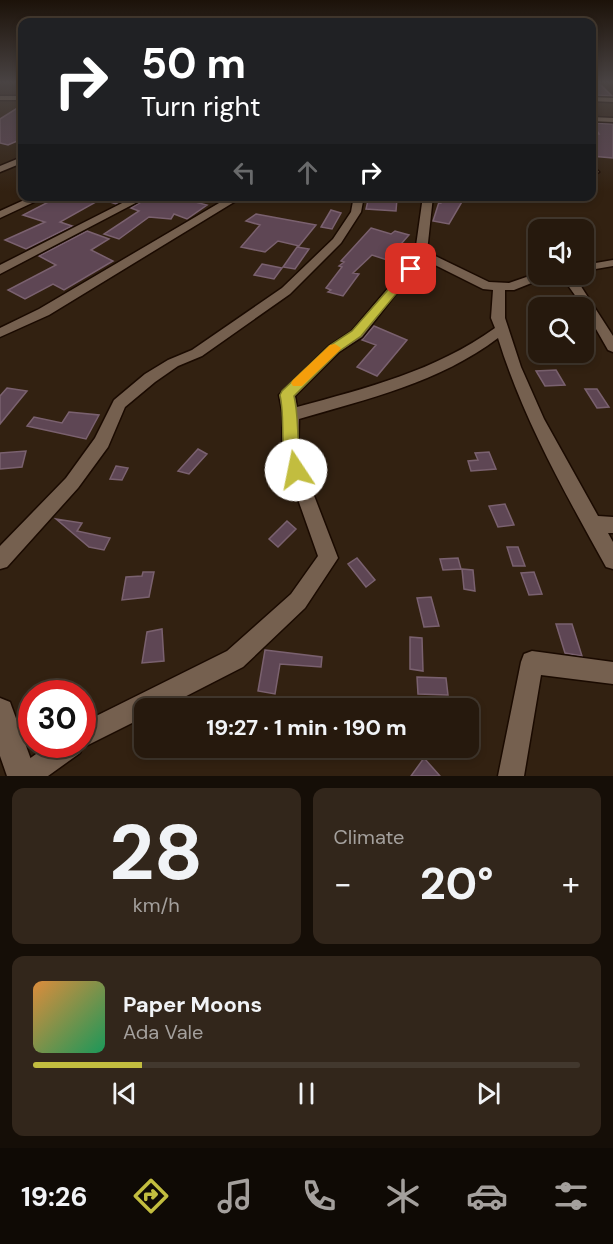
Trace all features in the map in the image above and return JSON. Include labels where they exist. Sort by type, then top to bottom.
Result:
[{"type":"street","points":[[596,119],[613,120]]},
{"type":"street","points":[[0,170],[18,162]]},
{"type":"street","points":[[0,215],[31,201]]},
{"type":"street","points":[[0,270],[134,201]]},
{"type":"street","points":[[0,333],[44,312],[231,201]]},
{"type":"street","points":[[0,560],[72,483],[102,442],[119,404],[150,378],[173,363],[197,353],[286,291],[338,241],[356,212],[358,201]]},
{"type":"street","points":[[96,729],[236,659],[298,601],[328,558],[290,454],[291,415],[287,395],[334,349],[357,334],[394,286],[411,269],[421,253],[427,201]]},
{"type":"street","points":[[421,253],[487,286],[510,286],[528,280]]},
{"type":"street","points":[[594,266],[613,263]]},
{"type":"street","points":[[575,285],[613,346]]},
{"type":"street","points":[[499,286],[498,318],[514,367],[536,419],[613,560]]},
{"type":"street","points":[[291,415],[424,375],[485,343],[503,328]]},
{"type":"street","points":[[592,524],[613,525]]},
{"type":"street","points":[[511,776],[532,662],[613,673]]},
{"type":"street","points":[[0,715],[22,776]]},
{"type":"street","points":[[27,776],[51,758]]},
{"type":"building","points":[[18,118],[18,141],[8,145],[0,143],[0,119]]},
{"type":"building","points":[[596,123],[613,124],[613,158],[596,156],[596,134],[599,134]]},
{"type":"building","points":[[50,201],[97,201],[60,222],[72,226],[26,249],[5,240],[45,222],[23,215]]},
{"type":"building","points":[[143,201],[191,201],[207,205],[187,219],[174,214],[171,219],[149,217],[119,239],[104,234],[139,211],[131,208]]},
{"type":"building","points":[[368,201],[397,201],[396,211],[366,209]]},
{"type":"building","points":[[442,201],[462,201],[449,224],[433,221],[439,202]]},
{"type":"building","points":[[331,210],[341,213],[332,229],[321,227]]},
{"type":"building","points":[[256,214],[316,225],[299,246],[278,241],[265,252],[241,247],[260,225],[246,221]]},
{"type":"building","points":[[371,228],[391,234],[395,231],[409,235],[387,260],[372,255],[353,273],[359,274],[343,296],[328,292],[331,290],[326,288],[342,267],[339,266],[344,262],[341,261]]},
{"type":"building","points":[[87,231],[109,239],[91,250],[113,261],[64,290],[53,284],[25,299],[8,290],[56,265],[39,256]]},
{"type":"building","points":[[297,247],[309,249],[295,269],[283,267]]},
{"type":"building","points":[[262,264],[282,268],[274,279],[254,275]]},
{"type":"building","points":[[374,326],[407,340],[377,376],[357,367],[376,345],[362,340]]},
{"type":"building","points":[[556,370],[565,385],[545,386],[536,371]]},
{"type":"building","points":[[7,388],[27,391],[0,424],[0,396]]},
{"type":"building","points":[[585,389],[597,389],[609,407],[597,408]]},
{"type":"building","points":[[69,412],[99,415],[86,439],[27,426],[34,417],[62,423]]},
{"type":"building","points":[[198,449],[207,454],[189,474],[178,471]]},
{"type":"building","points":[[26,451],[22,467],[0,469],[0,453]]},
{"type":"building","points":[[489,452],[496,469],[471,471],[468,461],[478,460],[475,453]]},
{"type":"building","points":[[116,466],[128,468],[122,480],[110,479]]},
{"type":"building","points":[[505,504],[514,525],[498,527],[489,506]]},
{"type":"building","points":[[56,519],[82,523],[77,531],[110,538],[104,550],[89,547]]},
{"type":"building","points":[[287,521],[296,529],[278,547],[269,539]]},
{"type":"building","points":[[507,547],[518,547],[525,566],[513,566]]},
{"type":"building","points":[[357,558],[375,580],[366,587],[348,564]]},
{"type":"building","points":[[458,558],[461,569],[443,570],[440,559]]},
{"type":"building","points":[[462,569],[473,570],[475,591],[464,589]]},
{"type":"building","points":[[143,572],[154,572],[149,597],[122,600],[126,577],[142,576]]},
{"type":"building","points":[[534,572],[542,594],[529,595],[521,573]]},
{"type":"building","points":[[431,597],[439,626],[424,627],[417,598]]},
{"type":"building","points":[[556,624],[572,624],[582,656],[565,653]]},
{"type":"building","points":[[162,629],[164,661],[142,663],[147,632]]},
{"type":"building","points":[[410,637],[422,638],[423,671],[410,669]]},
{"type":"building","points":[[265,650],[322,657],[321,667],[280,664],[275,694],[258,691]]},
{"type":"building","points":[[417,677],[446,678],[448,695],[418,694]]},
{"type":"building","points":[[424,758],[440,776],[411,776]]},
{"type":"slow traffic","points":[[297,383],[335,348]]},
{"type":"route","points":[[296,470],[290,454],[291,415],[287,395],[334,349],[357,334],[388,297],[394,286],[411,269]]}]
